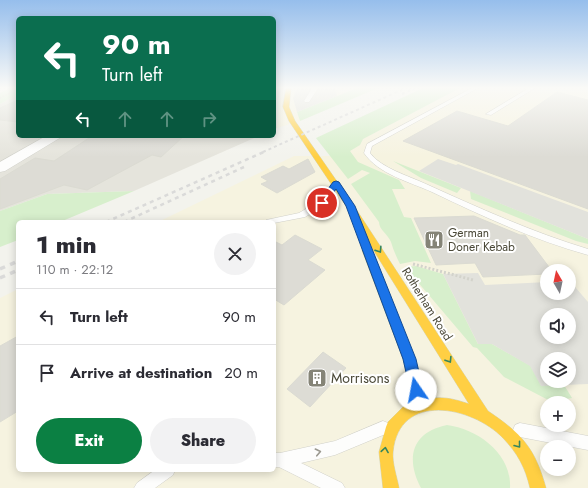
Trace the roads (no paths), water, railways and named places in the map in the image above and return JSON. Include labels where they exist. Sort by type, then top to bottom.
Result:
[{"type":"main road","name":"Rotherham Road","points":[[288,111],[292,121],[336,184],[390,267],[483,415]]},
{"type":"main road","name":"Rotherham Road","points":[[350,206],[410,359],[420,406]]},
{"type":"main road","name":"Rotherham Road","points":[[391,488],[387,477],[384,456],[388,437],[396,422],[406,412],[420,406],[439,402],[461,406],[483,415],[500,426],[519,446],[533,469],[538,488]]},
{"type":"street","points":[[0,168],[52,138]]},
{"type":"lane","points":[[433,111],[369,145],[367,153],[372,160],[391,171],[564,246],[588,252]]},
{"type":"lane","points":[[489,114],[494,111]]},
{"type":"lane","points":[[276,221],[302,215],[322,203],[336,184]]},
{"type":"lane","points":[[277,460],[334,448],[396,422]]},
{"type":"lane","points":[[500,426],[588,443]]},
{"type":"lane","points":[[277,460],[337,488]]},
{"type":"lane","points":[[142,488],[165,472]]},
{"type":"railway","points":[[263,152],[355,111]]},
{"type":"railway","points":[[111,220],[266,151]]},
{"type":"railway","points":[[128,220],[244,167]]},
{"type":"railway","points":[[0,269],[16,262]]},
{"type":"railway","points":[[0,278],[16,271]]},
{"type":"place","name":"German Doner Kebab","points":[[434,240]]},
{"type":"place","name":"Morrisons","points":[[317,378]]}]
